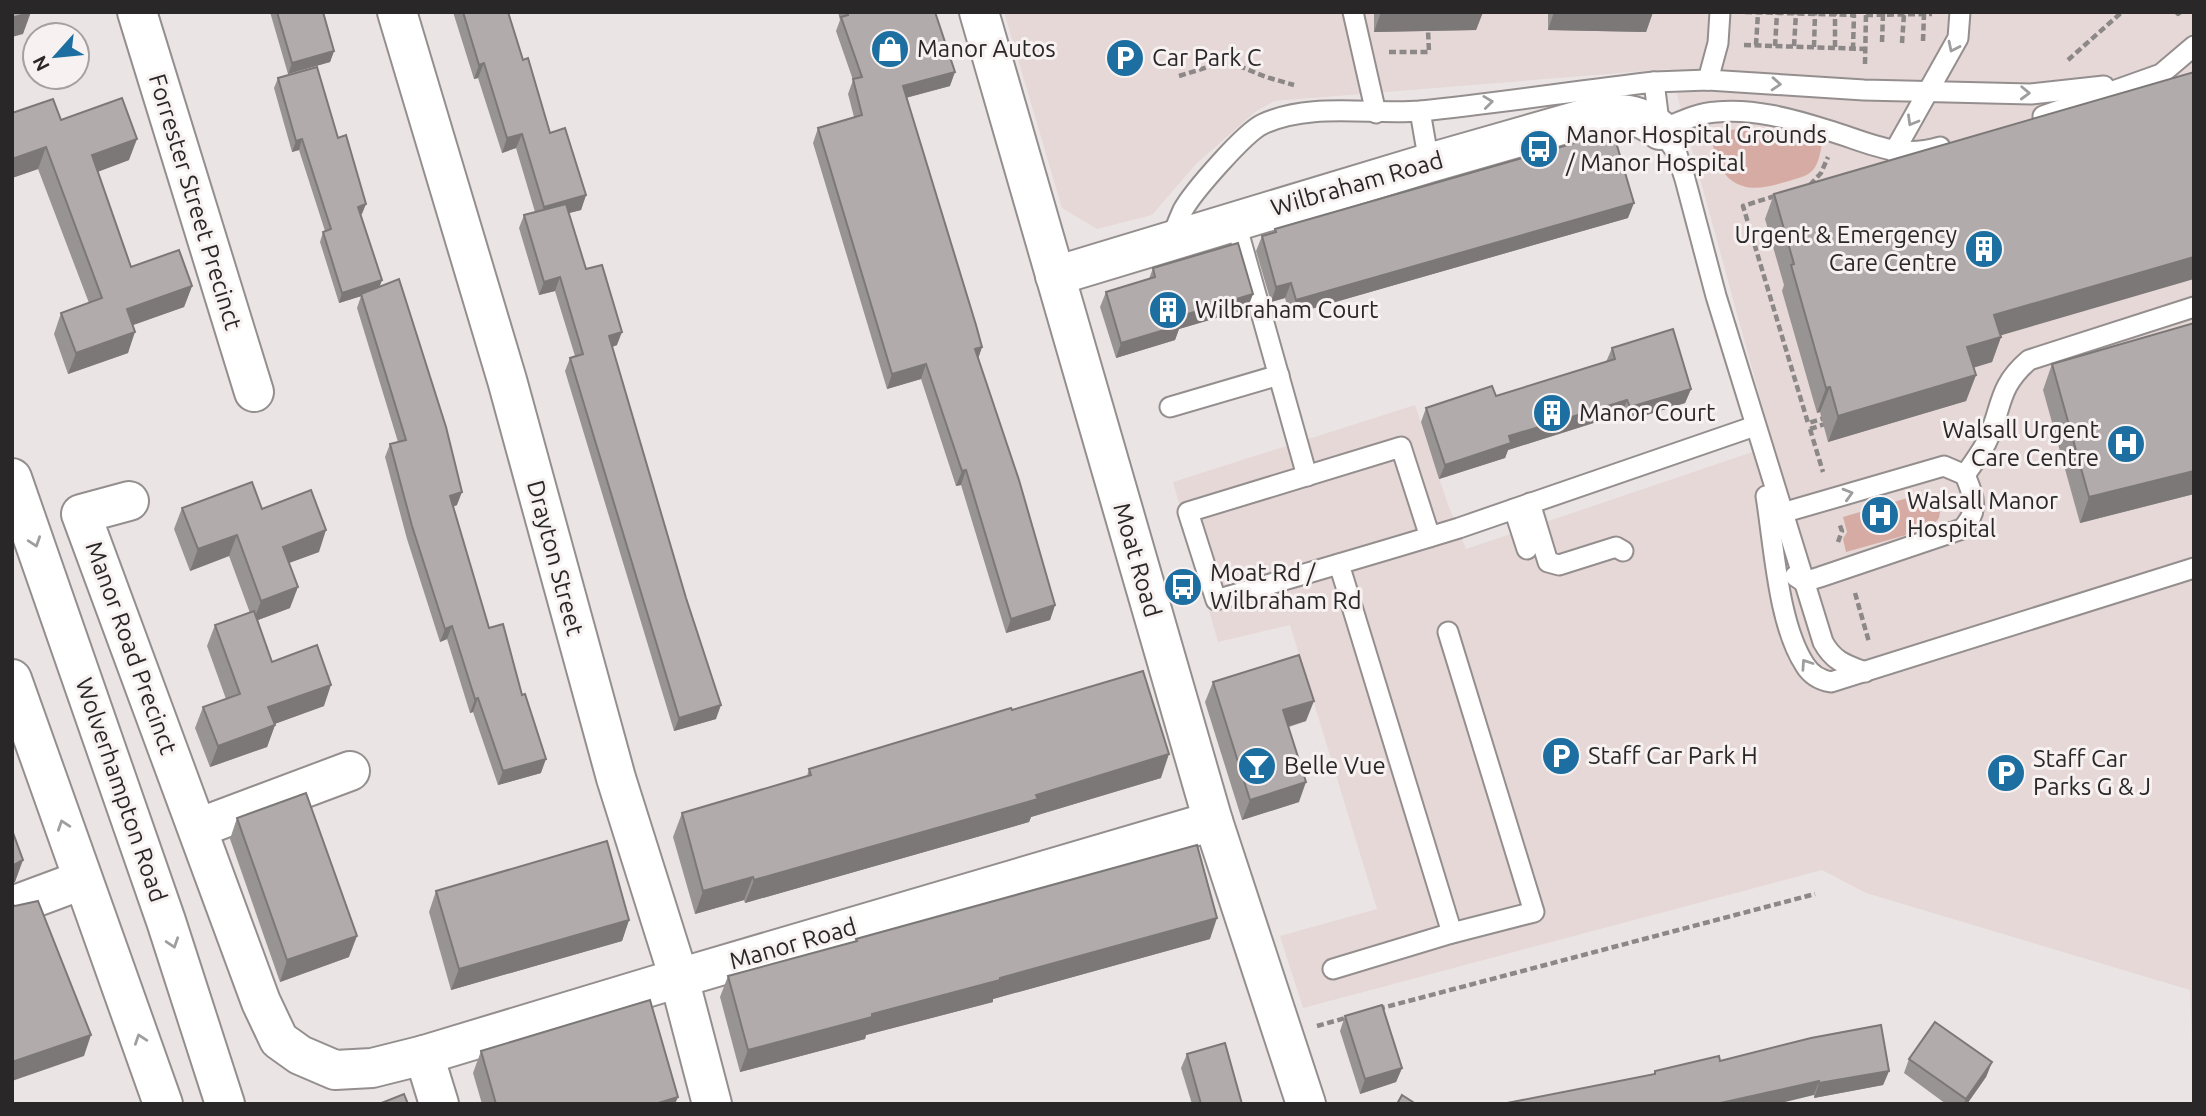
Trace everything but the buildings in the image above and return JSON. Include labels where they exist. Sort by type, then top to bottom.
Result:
[{"type":"main road","name":"Forrester Street Precinct","points":[[137,12],[254,392]]},
{"type":"main road","name":"Drayton Street","points":[[397,12],[507,380],[616,778],[679,978],[712,1104]]},
{"type":"main road","name":"Moat Road","points":[[979,12],[1213,821],[1306,1104]]},
{"type":"main road","name":"Wilbraham Road","points":[[1055,276],[1429,163],[1605,115],[1633,114],[1660,130]]},
{"type":"main road","name":"Wolverhampton Road","points":[[12,478],[166,920],[225,1104]]},
{"type":"main road","name":"Manor Road Precinct","points":[[129,501],[81,514],[261,1002],[279,1040],[300,1055],[335,1070],[372,1068]]},
{"type":"main road","points":[[12,679],[163,1104]]},
{"type":"main road","points":[[198,828],[351,771]]},
{"type":"main road","name":"Manor Road","points":[[372,1068],[424,1055],[1213,821]]},
{"type":"main road","points":[[12,906],[82,880]]},
{"type":"main road","points":[[424,1055],[439,1104]]},
{"type":"lane","points":[[1353,12],[1376,113]]},
{"type":"lane","points":[[1708,80],[1718,43],[1720,12]]},
{"type":"lane","points":[[1894,152],[1958,38],[1951,13]]},
{"type":"lane","points":[[2023,122],[2161,74],[2194,47]]},
{"type":"lane","points":[[1171,239],[1184,208],[1237,146],[1259,126],[1285,114],[1318,111],[1420,111],[1654,82],[1708,80],[1864,90],[2044,93],[2140,81]]},
{"type":"lane","points":[[1654,82],[1660,130],[1676,151],[1755,426],[1823,642],[1830,656],[1865,672]]},
{"type":"lane","points":[[1420,111],[1429,163]]},
{"type":"lane","points":[[1660,130],[1695,116],[1729,111],[1781,118],[1835,132],[1894,152],[1920,152],[1960,141]]},
{"type":"lane","points":[[1235,220],[1307,476]]},
{"type":"lane","points":[[1965,475],[1987,442],[2003,391],[2018,369],[2029,360],[2194,307]]},
{"type":"lane","points":[[1170,407],[1279,375]]},
{"type":"lane","points":[[1430,537],[1401,447],[1188,512],[1216,600],[1430,537],[1755,426]]},
{"type":"lane","points":[[1755,426],[1786,617],[1806,667],[1821,680],[1831,682],[1865,672],[2194,568]]},
{"type":"lane","points":[[1782,513],[1944,466],[1965,475],[1974,500],[1971,520],[1962,529],[1804,582]]},
{"type":"lane","points":[[1522,506],[1527,549]]},
{"type":"lane","points":[[1522,506],[1548,562],[1559,565],[1616,547],[1623,551]]},
{"type":"lane","points":[[1777,563],[1804,582]]},
{"type":"lane","points":[[1339,564],[1452,933]]},
{"type":"lane","points":[[1333,969],[1452,933],[1534,912],[1448,632]]},
{"type":"path","points":[[1744,12],[1854,15],[1853,48]]},
{"type":"path","points":[[2100,32],[2122,12]]},
{"type":"path","points":[[1756,45],[1758,13]]},
{"type":"path","points":[[1776,46],[1777,13]]},
{"type":"path","points":[[1794,46],[1796,13]]},
{"type":"path","points":[[1864,90],[1866,13],[1951,13]]},
{"type":"path","points":[[1814,47],[1815,14]]},
{"type":"path","points":[[1882,42],[1883,14]]},
{"type":"path","points":[[1902,43],[1904,14]]},
{"type":"path","points":[[1923,42],[1924,14]]},
{"type":"path","points":[[1835,15],[1835,47]]},
{"type":"path","points":[[1366,73],[1382,72],[1380,52],[1429,52],[1428,30]]},
{"type":"path","points":[[1718,43],[1866,49]]},
{"type":"path","points":[[1179,76],[1227,61],[1266,77],[1296,85]]},
{"type":"path","points":[[1804,188],[1812,184],[1821,173],[1835,132]]},
{"type":"path","points":[[1780,195],[1743,206],[1808,423],[1834,419]]},
{"type":"path","points":[[1376,1010],[1815,894]]},
{"type":"path","points":[[1282,1035],[1362,1014]]},
{"type":"shaded area","name":"Walsall Manor Hospital","points":[[1004,12],[2194,12],[2194,1097],[2190,990],[1866,893],[1822,870],[1303,1008],[1280,936],[1377,909],[1290,625],[1218,642],[1173,482],[1415,405],[1447,502],[1466,549],[1773,445],[1670,69],[1274,101],[1255,112],[1196,164],[1152,215],[1097,229],[1062,208]]},
{"type":"shaded area","points":[[1744,129],[1822,144],[1817,164],[1805,176],[1774,185],[1752,188],[1738,184],[1723,171],[1710,136],[1727,130]]},
{"type":"shaded area","points":[[1921,494],[1933,496],[1941,507],[1939,518],[1931,528],[1846,552],[1843,539],[1847,532],[1843,517]]},
{"type":"place","name":"Manor Autos","points":[[890,49]]},
{"type":"place","name":"Car Park C","points":[[1125,58]]},
{"type":"place","name":"Manor Hospital Grounds / Manor Hospital","points":[[1539,149]]},
{"type":"place","name":"Urgent & Emergency Care Centre","points":[[1984,249]]},
{"type":"place","name":"Wilbraham Court","points":[[1168,310]]},
{"type":"place","name":"Manor Court","points":[[1552,413]]},
{"type":"place","name":"Walsall Urgent Care Centre","points":[[2126,444]]},
{"type":"place","name":"Walsall Manor Hospital","points":[[1880,515]]},
{"type":"place","name":"Moat Rd / Wilbraham Rd","points":[[1183,587]]},
{"type":"place","name":"Staff Car Park H","points":[[1561,756]]},
{"type":"place","name":"Belle Vue","points":[[1257,766]]},
{"type":"place","name":"Staff Car Parks G & J","points":[[2006,773]]}]
